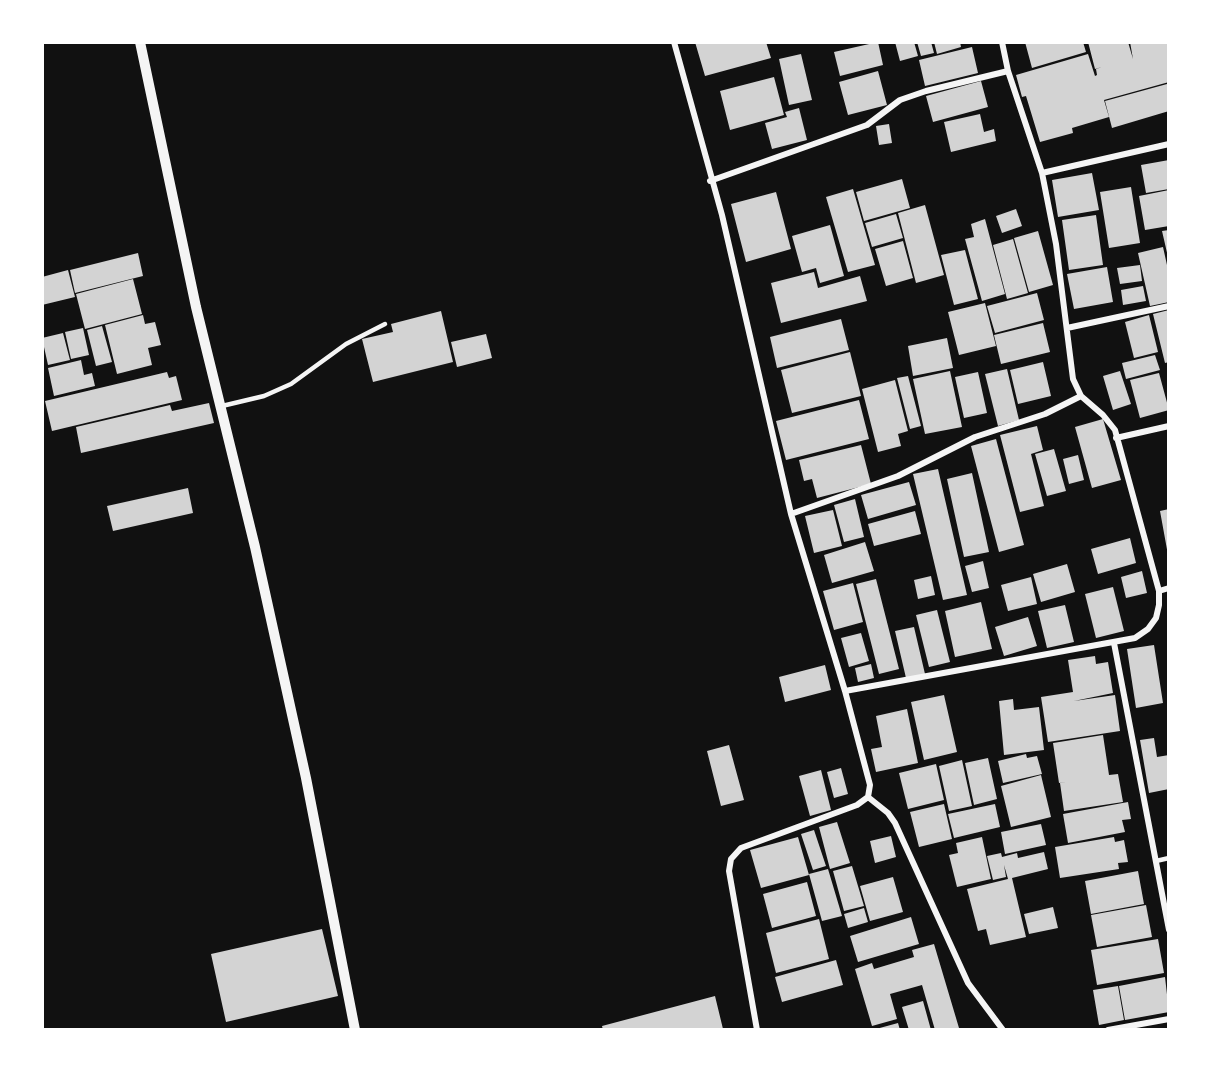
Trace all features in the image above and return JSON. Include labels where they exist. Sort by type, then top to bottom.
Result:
[{"type":"street","points":[[140,42],[219,406],[255,547],[306,778],[355,1030]]},
{"type":"street","points":[[674,42],[722,215],[791,514],[845,691],[870,785],[868,797],[856,805],[741,848],[731,859],[729,871],[757,1030]]},
{"type":"street","points":[[845,691],[1135,638],[1148,629],[1159,605],[1159,591],[1111,423],[1081,396],[1073,379],[1056,243],[1041,173],[1008,71],[1002,42]]},
{"type":"street","points":[[711,181],[867,125],[900,100],[1008,71]]},
{"type":"street","points":[[1041,173],[1169,144]]},
{"type":"street","points":[[1067,328],[1169,306]]},
{"type":"street","points":[[791,514],[898,476],[975,437],[1045,414],[1081,396]]},
{"type":"street","points":[[1116,438],[1169,426]]},
{"type":"street","points":[[1159,591],[1169,588]]},
{"type":"street","points":[[1114,643],[1169,930]]},
{"type":"street","points":[[868,797],[888,813],[895,823],[968,983],[1003,1030]]},
{"type":"street","points":[[1108,1030],[1169,1019]]},
{"type":"lane","points":[[219,406],[264,396],[291,384],[346,344],[385,324]]},
{"type":"lane","points":[[1156,861],[1169,858]]},
{"type":"building","points":[[695,42],[766,42],[771,58],[705,76]]},
{"type":"building","points":[[878,42],[883,65],[840,76],[834,52]]},
{"type":"building","points":[[895,42],[914,42],[918,56],[900,61]]},
{"type":"building","points":[[917,42],[931,42],[934,53],[921,56]]},
{"type":"building","points":[[934,42],[960,42],[961,47],[937,54]]},
{"type":"building","points":[[1025,42],[1083,42],[1086,52],[1032,68]]},
{"type":"building","points":[[1088,42],[1128,42],[1133,59],[1130,42],[1169,42],[1169,82],[1104,100],[1109,117],[1072,128],[1073,133],[1040,142],[1026,96],[1022,97],[1016,75],[1088,54],[1095,76],[1097,75],[1096,69],[1102,67],[1095,69]]},
{"type":"building","points":[[972,47],[978,73],[925,86],[919,60]]},
{"type":"building","points":[[801,54],[812,100],[789,105],[779,59]]},
{"type":"building","points":[[878,71],[887,105],[848,115],[839,82]]},
{"type":"building","points":[[774,77],[784,115],[730,130],[720,91]]},
{"type":"building","points":[[981,81],[988,107],[933,122],[926,96]]},
{"type":"building","points":[[1167,84],[1169,111],[1112,128],[1105,101]]},
{"type":"building","points":[[799,108],[807,140],[772,149],[765,123],[787,117],[785,112]]},
{"type":"building","points":[[980,114],[984,132],[994,129],[996,141],[951,152],[944,122]]},
{"type":"building","points":[[889,124],[892,143],[879,145],[876,126]]},
{"type":"building","points":[[1169,160],[1169,189],[1146,193],[1141,165]]},
{"type":"building","points":[[1092,173],[1099,210],[1058,217],[1052,180]]},
{"type":"building","points":[[902,179],[910,208],[864,221],[856,192]]},
{"type":"building","points":[[1131,187],[1140,243],[1109,248],[1100,192]]},
{"type":"building","points":[[853,189],[875,265],[848,272],[826,197]]},
{"type":"building","points":[[1169,190],[1169,226],[1145,230],[1139,196]]},
{"type":"building","points":[[776,192],[791,249],[746,262],[731,204]]},
{"type":"building","points":[[925,205],[944,275],[916,283],[898,213]]},
{"type":"building","points":[[1016,209],[1022,226],[1002,233],[996,216]]},
{"type":"building","points":[[896,214],[903,238],[872,247],[865,223]]},
{"type":"building","points":[[1096,215],[1103,265],[1069,270],[1062,220]]},
{"type":"building","points":[[985,219],[1005,294],[982,301],[965,239],[974,237],[971,224]]},
{"type":"building","points":[[830,225],[844,276],[820,283],[816,268],[802,272],[792,236]]},
{"type":"building","points":[[1169,230],[1169,257],[1168,257],[1162,231]]},
{"type":"building","points":[[1038,231],[1053,285],[1029,292],[1014,238]]},
{"type":"building","points":[[1013,239],[1028,293],[1007,299],[993,245]]},
{"type":"building","points":[[903,241],[913,278],[886,286],[875,249]]},
{"type":"building","points":[[1163,247],[1169,274],[1169,302],[1150,306],[1138,253]]},
{"type":"building","points":[[965,250],[978,299],[954,305],[941,255]]},
{"type":"building","points":[[138,253],[143,276],[75,293],[70,270]]},
{"type":"building","points":[[1140,265],[1142,281],[1120,284],[1117,268]]},
{"type":"building","points":[[1107,267],[1113,302],[1074,309],[1067,274]]},
{"type":"building","points":[[68,270],[75,297],[42,305],[42,277]]},
{"type":"building","points":[[814,272],[818,288],[860,276],[867,301],[781,323],[771,283]]},
{"type":"building","points":[[133,279],[142,314],[85,329],[76,294]]},
{"type":"building","points":[[1143,286],[1146,301],[1123,305],[1121,290]]},
{"type":"building","points":[[1037,293],[1044,320],[995,333],[987,306]]},
{"type":"building","points":[[985,303],[996,346],[959,355],[948,312]]},
{"type":"building","points":[[1169,310],[1169,362],[1165,363],[1153,314]]},
{"type":"building","points":[[441,311],[453,362],[373,382],[362,339],[393,332],[391,324]]},
{"type":"building","points":[[143,315],[145,324],[155,322],[161,345],[148,348],[152,365],[117,374],[105,325]]},
{"type":"building","points":[[1149,315],[1158,352],[1134,358],[1125,322]]},
{"type":"building","points":[[841,319],[849,350],[777,368],[770,337]]},
{"type":"building","points":[[1043,323],[1050,352],[1001,364],[994,335]]},
{"type":"building","points":[[102,326],[112,362],[96,366],[87,330]]},
{"type":"building","points":[[83,328],[89,355],[71,359],[65,332]]},
{"type":"building","points":[[63,333],[70,360],[48,365],[42,338]]},
{"type":"building","points":[[486,334],[492,358],[457,367],[451,342]]},
{"type":"building","points":[[947,338],[953,368],[913,376],[908,346]]},
{"type":"building","points":[[850,352],[861,396],[792,413],[781,370]]},
{"type":"building","points":[[1155,355],[1160,370],[1126,379],[1122,363]]},
{"type":"building","points":[[81,360],[84,375],[92,373],[95,386],[54,396],[48,368]]},
{"type":"building","points":[[1043,362],[1051,396],[1018,404],[1010,370]]},
{"type":"building","points":[[1007,369],[1019,420],[998,426],[985,374]]},
{"type":"building","points":[[950,371],[962,427],[925,434],[913,379]]},
{"type":"building","points":[[1120,371],[1131,404],[1113,410],[1103,376]]},
{"type":"building","points":[[167,372],[169,378],[176,376],[182,400],[52,431],[45,401]]},
{"type":"building","points":[[978,372],[987,413],[964,418],[955,377]]},
{"type":"building","points":[[1159,373],[1169,410],[1140,418],[1130,380]]},
{"type":"building","points":[[908,376],[921,426],[910,429],[897,378]]},
{"type":"building","points":[[895,380],[908,431],[898,434],[901,446],[878,452],[862,389]]},
{"type":"building","points":[[859,400],[869,439],[786,460],[776,421]]},
{"type":"building","points":[[209,403],[214,423],[81,453],[76,427],[170,405],[172,411]]},
{"type":"building","points":[[1103,419],[1121,480],[1092,488],[1075,427]]},
{"type":"building","points":[[1037,426],[1043,450],[1031,454],[1044,506],[1020,512],[1000,435]]},
{"type":"building","points":[[996,439],[1024,545],[999,552],[971,446]]},
{"type":"building","points":[[861,445],[871,484],[817,498],[812,479],[804,481],[799,460]]},
{"type":"building","points":[[1054,449],[1066,491],[1047,496],[1035,454]]},
{"type":"building","points":[[1078,455],[1084,480],[1069,484],[1063,459]]},
{"type":"building","points":[[938,469],[967,595],[943,600],[913,474]]},
{"type":"building","points":[[972,473],[989,552],[964,557],[947,479]]},
{"type":"building","points":[[909,482],[916,505],[868,519],[861,495]]},
{"type":"building","points":[[188,488],[193,513],[113,531],[107,506]]},
{"type":"building","points":[[855,499],[864,537],[844,542],[834,505]]},
{"type":"building","points":[[1169,509],[1169,555],[1168,555],[1160,511]]},
{"type":"building","points":[[833,510],[842,546],[814,553],[805,516]]},
{"type":"building","points":[[915,511],[921,534],[874,546],[868,524]]},
{"type":"building","points":[[1130,538],[1136,563],[1098,574],[1091,549]]},
{"type":"building","points":[[865,542],[874,571],[832,583],[824,555]]},
{"type":"building","points":[[983,561],[989,588],[972,592],[965,566]]},
{"type":"building","points":[[1067,564],[1075,592],[1041,602],[1033,574]]},
{"type":"building","points":[[1142,571],[1147,593],[1126,598],[1121,577]]},
{"type":"building","points":[[931,576],[935,595],[918,599],[914,580]]},
{"type":"building","points":[[1031,577],[1037,604],[1008,611],[1001,585]]},
{"type":"building","points":[[876,579],[899,669],[879,674],[856,584]]},
{"type":"building","points":[[853,583],[863,622],[834,630],[823,591]]},
{"type":"building","points":[[1113,587],[1124,631],[1096,638],[1085,594]]},
{"type":"building","points":[[981,602],[992,649],[955,657],[945,611]]},
{"type":"building","points":[[1065,605],[1074,642],[1047,648],[1038,611]]},
{"type":"building","points":[[937,610],[950,662],[929,667],[916,615]]},
{"type":"building","points":[[1028,617],[1037,646],[1004,656],[995,627]]},
{"type":"building","points":[[914,627],[925,674],[906,678],[895,631]]},
{"type":"building","points":[[861,633],[869,661],[849,667],[841,638]]},
{"type":"building","points":[[1154,645],[1163,703],[1136,708],[1127,649]]},
{"type":"building","points":[[1095,656],[1096,664],[1108,662],[1113,693],[1074,701],[1115,695],[1120,731],[1048,742],[1041,697],[1073,692],[1068,660]]},
{"type":"building","points":[[871,664],[874,678],[858,682],[855,668]]},
{"type":"building","points":[[825,665],[831,690],[785,702],[779,677]]},
{"type":"building","points":[[944,695],[957,752],[924,760],[911,702]]},
{"type":"building","points":[[1013,699],[1014,710],[1039,707],[1044,750],[1004,755],[999,701]]},
{"type":"building","points":[[907,709],[918,763],[876,772],[871,749],[882,747],[876,716]]},
{"type":"building","points":[[1103,735],[1109,775],[1118,774],[1123,802],[1064,811],[1060,783],[1067,782],[1059,783],[1053,743]]},
{"type":"building","points":[[1154,738],[1157,757],[1169,755],[1169,789],[1149,793],[1140,740]]},
{"type":"building","points":[[729,745],[744,800],[721,806],[707,751]]},
{"type":"building","points":[[1026,754],[1027,758],[1037,756],[1042,774],[1003,783],[998,761]]},
{"type":"building","points":[[988,758],[997,799],[974,805],[965,763]]},
{"type":"building","points":[[962,760],[972,806],[949,811],[939,766]]},
{"type":"building","points":[[936,764],[944,800],[908,809],[899,773]]},
{"type":"building","points":[[841,768],[848,794],[834,798],[827,772]]},
{"type":"building","points":[[821,770],[831,810],[810,816],[799,776]]},
{"type":"building","points":[[1041,775],[1051,817],[1011,827],[1001,786]]},
{"type":"building","points":[[1128,802],[1131,819],[1122,820],[1125,832],[1068,843],[1063,814]]},
{"type":"building","points":[[944,804],[952,839],[919,847],[910,812]]},
{"type":"building","points":[[995,804],[1000,827],[954,838],[948,814]]},
{"type":"building","points":[[837,822],[850,863],[830,869],[819,827]]},
{"type":"building","points":[[1041,824],[1046,845],[1005,854],[1001,832]]},
{"type":"building","points":[[814,830],[826,866],[813,870],[801,834]]},
{"type":"building","points":[[891,836],[896,857],[875,863],[870,841]]},
{"type":"building","points":[[798,837],[809,875],[761,888],[750,850]]},
{"type":"building","points":[[982,837],[991,879],[957,887],[949,855],[958,853],[956,843]]},
{"type":"building","points":[[1114,837],[1115,842],[1124,840],[1128,862],[1118,863],[1119,869],[1060,878],[1055,847]]},
{"type":"building","points":[[1044,852],[1048,869],[1012,878],[1026,937],[990,945],[986,929],[978,931],[967,889],[1008,879],[1004,865],[1006,877],[993,880],[987,856],[1001,853],[1002,857],[1017,853],[1018,858]]},
{"type":"building","points":[[852,866],[864,906],[844,911],[833,871]]},
{"type":"building","points":[[828,869],[842,916],[822,921],[809,874]]},
{"type":"building","points":[[1138,871],[1144,904],[1091,914],[1085,881]]},
{"type":"building","points":[[893,877],[903,912],[870,921],[860,886]]},
{"type":"building","points":[[807,882],[816,916],[772,928],[763,894]]},
{"type":"building","points":[[1146,905],[1152,937],[1097,947],[1091,915]]},
{"type":"building","points":[[1053,907],[1058,928],[1029,934],[1024,914]]},
{"type":"building","points":[[864,908],[868,922],[848,928],[844,914]]},
{"type":"building","points":[[911,917],[919,944],[858,962],[850,936]]},
{"type":"building","points":[[819,919],[829,959],[776,973],[766,933]]},
{"type":"building","points":[[322,929],[338,996],[226,1022],[211,954]]},
{"type":"building","points":[[1158,939],[1164,973],[1097,985],[1091,950]]},
{"type":"building","points":[[934,944],[959,1028],[935,1030],[922,985],[890,994],[897,1019],[872,1026],[855,969],[872,963],[874,969],[914,957],[912,950]]},
{"type":"building","points":[[836,960],[843,985],[782,1002],[775,977]]},
{"type":"building","points":[[1165,977],[1169,1012],[1125,1020],[1119,986]]},
{"type":"building","points":[[1118,986],[1124,1020],[1099,1025],[1093,990]]},
{"type":"building","points":[[715,996],[723,1029],[603,1030],[602,1026]]},
{"type":"building","points":[[923,1001],[931,1030],[909,1030],[902,1007]]},
{"type":"building","points":[[898,1023],[900,1030],[876,1030],[876,1029]]}]
